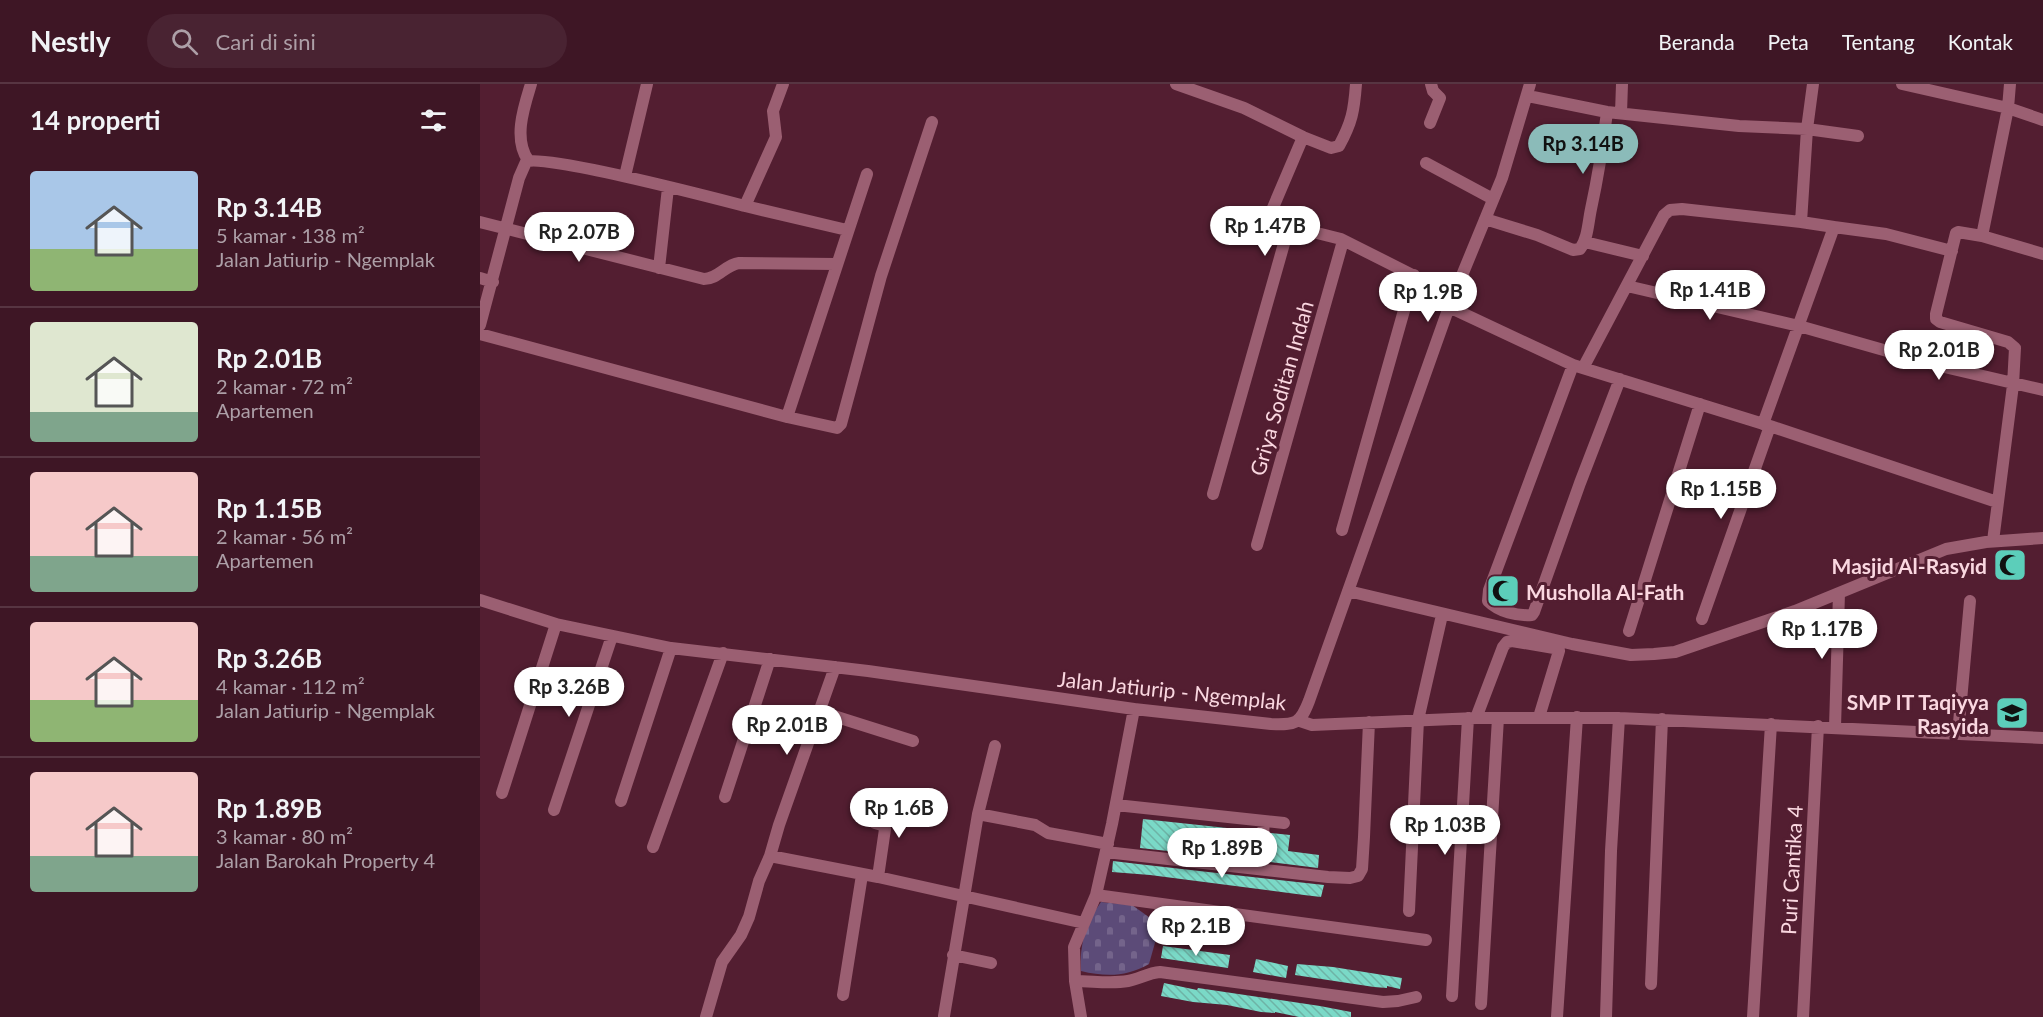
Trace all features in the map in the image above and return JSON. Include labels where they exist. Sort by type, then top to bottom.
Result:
[{"type":"street","points":[[528,160],[524,153],[520,132],[531,84]]},
{"type":"street","points":[[624,176],[647,84]]},
{"type":"street","points":[[745,206],[776,137],[773,111],[783,84]]},
{"type":"street","points":[[1176,84],[1244,108],[1331,148],[1339,146],[1351,126],[1356,84]]},
{"type":"street","points":[[1430,123],[1440,98],[1432,91],[1431,84]]},
{"type":"street","points":[[1621,112],[1622,84]]},
{"type":"street","points":[[1801,222],[1807,129],[1814,84]]},
{"type":"street","points":[[1902,84],[2008,108],[2043,120]]},
{"type":"street","points":[[1982,236],[2008,108],[2010,84]]},
{"type":"street","points":[[1529,90],[1607,112],[1739,126],[1807,129],[1858,136]]},
{"type":"street","name":"Jalan Jatiurip - Ngemplak","points":[[480,600],[556,624],[671,648],[835,667],[1134,709],[1271,724],[1287,725],[1300,721],[1451,302],[1510,157],[1529,90]]},
{"type":"street","points":[[1485,219],[1537,235],[1574,250],[1580,249],[1585,242],[1603,153],[1607,112]]},
{"type":"street","points":[[480,334],[786,417],[837,428],[841,423],[881,276],[932,122]]},
{"type":"street","points":[[1272,210],[1303,137]]},
{"type":"street","points":[[528,160],[545,161],[624,176],[847,230]]},
{"type":"street","points":[[480,325],[519,178],[528,160]]},
{"type":"street","points":[[1426,163],[1493,200]]},
{"type":"street","points":[[786,417],[867,174]]},
{"type":"street","points":[[659,268],[668,188]]},
{"type":"street","points":[[1620,379],[1534,612],[1532,615],[1526,615],[1497,609],[1488,601],[1489,590],[1578,366],[1627,286],[1664,215],[1670,210],[1682,209],[1801,222],[1886,234],[1952,251]]},
{"type":"street","points":[[480,222],[706,279],[713,277],[731,264],[739,263],[836,264]]},
{"type":"street","points":[[1213,494],[1289,226],[1325,234],[1343,241],[1414,275],[1451,302],[1578,366],[1767,425],[1997,502]]},
{"type":"street","points":[[1702,619],[1834,227]]},
{"type":"street","points":[[1993,536],[2013,385],[2015,348],[2013,345],[1940,322],[1936,319],[1938,303],[1958,232],[1982,236],[2043,254]]},
{"type":"street","name":"Griya Soditan Indah","points":[[1257,545],[1343,241]]},
{"type":"street","points":[[1585,242],[1643,256]]},
{"type":"street","points":[[1342,530],[1414,275]]},
{"type":"street","points":[[480,278],[493,282]]},
{"type":"street","points":[[1627,286],[1799,326],[2013,385],[2043,390]]},
{"type":"street","points":[[1629,631],[1700,404]]},
{"type":"street","points":[[1349,587],[1442,615],[1572,644],[1631,655],[1654,654],[1675,652],[1839,593],[1946,549],[1993,536],[2043,538]]},
{"type":"street","points":[[1835,727],[1839,593]]},
{"type":"street","points":[[1958,734],[1970,601]]},
{"type":"street","points":[[1409,911],[1418,720],[1442,615]]},
{"type":"street","points":[[502,793],[556,624]]},
{"type":"street","points":[[554,810],[612,636]]},
{"type":"street","points":[[1452,996],[1472,718],[1507,642],[1554,648],[1558,651],[1539,717]]},
{"type":"street","points":[[621,801],[671,648]]},
{"type":"street","points":[[653,847],[723,653]]},
{"type":"street","points":[[725,797],[770,659]]},
{"type":"street","points":[[706,1017],[722,962],[741,935],[835,667]]},
{"type":"street","points":[[1081,1017],[1075,981],[1074,947],[1096,895],[1134,709]]},
{"type":"street","points":[[818,711],[913,741]]},
{"type":"street","points":[[1300,721],[1311,725],[1472,718],[1576,717],[1818,726],[2043,738]]},
{"type":"street","points":[[1557,1017],[1576,717]]},
{"type":"street","points":[[1481,1004],[1498,718]]},
{"type":"street","points":[[1606,1017],[1611,851],[1619,718]]},
{"type":"street","points":[[1651,984],[1662,719]]},
{"type":"street","points":[[978,814],[1035,825],[1048,833],[1107,848],[1340,878],[1358,876],[1362,869],[1363,858],[1369,722]]},
{"type":"street","points":[[1753,1017],[1771,724]]},
{"type":"street","name":"Puri Cantika 4","points":[[1803,1017],[1818,726]]},
{"type":"street","points":[[944,1016],[978,814],[995,746]]},
{"type":"street","points":[[1116,805],[1284,823]]},
{"type":"street","points":[[875,822],[882,825],[885,830],[878,877]]},
{"type":"street","points":[[1260,868],[1264,822]]},
{"type":"street","points":[[770,856],[878,877],[1084,923]]},
{"type":"street","points":[[843,995],[862,875]]},
{"type":"street","points":[[1096,895],[1426,940]]},
{"type":"street","points":[[953,955],[991,963]]},
{"type":"street","points":[[1075,981],[1117,982],[1160,972],[1383,1002],[1416,997]]},
{"type":"green space","points":[[1101,902],[1132,905],[1160,925],[1149,964],[1116,975],[1081,971],[1081,952],[1085,934]]},
{"type":"building","points":[[1143,819],[1255,831],[1252,860],[1140,848]]},
{"type":"building","points":[[1271,833],[1290,835],[1288,851],[1319,855],[1318,868],[1269,862]]},
{"type":"building","points":[[1113,861],[1324,885],[1321,897],[1112,872]]},
{"type":"building","points":[[1163,946],[1230,955],[1228,968],[1161,958]]},
{"type":"building","points":[[1256,959],[1288,966],[1286,978],[1253,972]]},
{"type":"building","points":[[1297,964],[1402,978],[1400,989],[1295,975]]},
{"type":"building","points":[[1164,983],[1197,990],[1198,988],[1320,1006],[1351,1012],[1351,1017],[1299,1017],[1193,1002],[1161,996]]},
{"type":"place","name":"Masjid Al-Rasyid","points":[[2010,565]]},
{"type":"place","name":"Musholla Al-Fath","points":[[1503,591]]},
{"type":"place","name":"SMP IT Taqiyya Rasyida","points":[[2012,713]]}]
